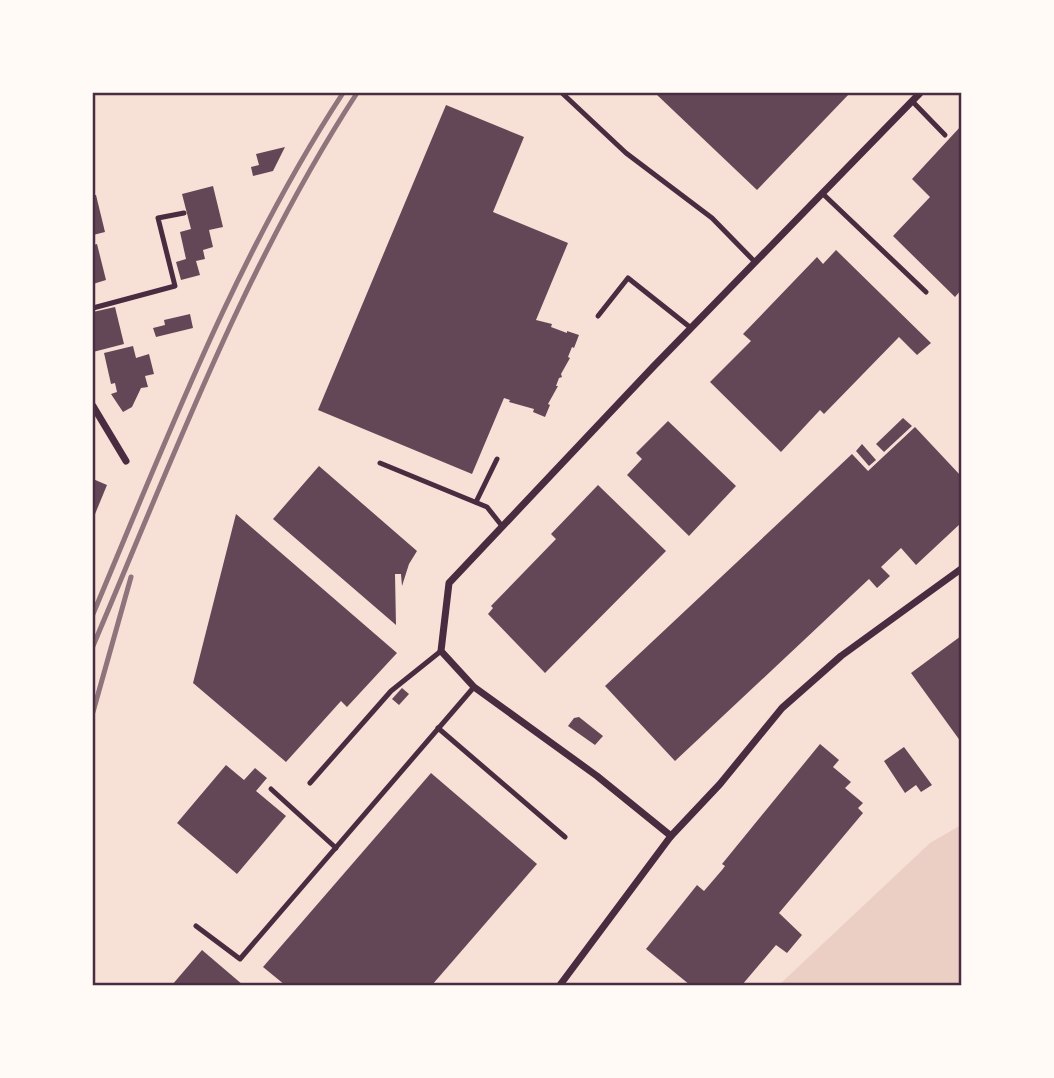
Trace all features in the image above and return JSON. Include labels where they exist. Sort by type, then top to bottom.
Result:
[{"type":"street","points":[[671,836],[597,776],[474,687],[441,651],[449,583],[691,328],[920,93]]},
{"type":"street","points":[[93,406],[126,461]]},
{"type":"street","points":[[560,985],[671,836],[720,784],[782,708],[841,656],[961,569]]},
{"type":"lane","points":[[562,93],[626,153],[712,218],[755,262]]},
{"type":"lane","points":[[912,101],[945,135]]},
{"type":"lane","points":[[822,193],[926,292]]},
{"type":"lane","points":[[93,308],[175,286],[158,218],[184,213]]},
{"type":"lane","points":[[598,316],[628,278],[691,328]]},
{"type":"lane","points":[[476,502],[498,459]]},
{"type":"lane","points":[[380,463],[487,506],[502,526]]},
{"type":"lane","points":[[310,783],[391,691],[441,651]]},
{"type":"lane","points":[[196,926],[240,960],[474,687]]},
{"type":"lane","points":[[438,728],[565,837]]},
{"type":"lane","points":[[271,789],[335,848]]},
{"type":"shaded area","points":[[961,825],[961,985],[779,985],[930,843]]},
{"type":"building","points":[[655,93],[850,93],[757,190]]},
{"type":"building","points":[[446,105],[524,137],[493,212],[568,243],[536,320],[579,335],[548,404],[550,405],[545,417],[533,412],[534,409],[504,398],[472,474],[318,410]]},
{"type":"building","points":[[961,126],[961,290],[955,297],[893,236],[930,197],[912,179]]},
{"type":"building","points":[[285,147],[273,171],[253,176],[251,167],[259,165],[256,154]]},
{"type":"building","points":[[213,186],[223,227],[209,230],[213,247],[203,250],[205,259],[196,261],[200,275],[181,280],[176,262],[186,259],[180,232],[191,229],[182,194]]},
{"type":"building","points":[[93,195],[96,195],[105,232],[93,235]]},
{"type":"building","points":[[97,244],[106,280],[93,284],[93,245]]},
{"type":"building","points":[[836,250],[931,343],[917,355],[899,337],[824,414],[820,410],[781,452],[710,382],[751,341],[743,334],[817,257],[823,264]]},
{"type":"building","points":[[115,307],[124,344],[93,352],[93,312]]},
{"type":"building","points":[[190,314],[193,328],[156,337],[153,328],[165,325],[164,320]]},
{"type":"building","points":[[133,346],[136,358],[149,354],[154,374],[145,376],[148,387],[141,388],[132,407],[123,412],[111,394],[117,392],[115,383],[111,384],[104,353]]},
{"type":"building","points":[[903,418],[912,426],[884,452],[876,444]]},
{"type":"building","points":[[668,421],[736,486],[689,536],[627,475],[642,459],[636,453]]},
{"type":"building","points":[[915,427],[961,476],[961,523],[916,565],[901,548],[881,567],[890,576],[877,588],[869,579],[675,761],[605,686],[852,454],[868,471]]},
{"type":"building","points":[[862,444],[876,460],[869,466],[856,451]]},
{"type":"building","points":[[319,466],[417,551],[409,564],[402,586],[401,574],[395,574],[396,625],[273,519]]},
{"type":"building","points":[[93,479],[107,485],[93,519]]},
{"type":"building","points":[[598,485],[666,551],[545,673],[488,614],[493,608],[491,606],[556,539],[551,534]]},
{"type":"building","points":[[236,514],[397,653],[347,707],[341,701],[286,762],[193,683]]},
{"type":"building","points":[[961,636],[961,742],[911,673]]},
{"type":"building","points":[[402,688],[409,694],[399,705],[392,699]]},
{"type":"building","points":[[579,717],[603,736],[595,745],[568,726],[574,718]]},
{"type":"building","points":[[820,744],[839,760],[833,767],[851,782],[845,788],[863,803],[858,808],[863,813],[779,913],[802,935],[787,953],[776,945],[742,985],[690,985],[646,949],[697,885],[704,891],[722,870],[725,866],[722,864]]},
{"type":"building","points":[[904,747],[932,785],[921,792],[916,785],[905,793],[884,761]]},
{"type":"building","points":[[226,765],[244,780],[255,768],[267,778],[256,791],[286,816],[237,874],[177,823]]},
{"type":"building","points":[[431,773],[537,864],[432,985],[285,985],[263,967]]},
{"type":"building","points":[[202,950],[243,985],[172,985]]},
{"type":"railway","points":[[93,614],[177,414],[237,282],[305,155],[343,93]]},
{"type":"railway","points":[[93,646],[182,434],[245,294],[317,158],[357,93]]},
{"type":"railway","points":[[93,712],[131,577]]}]
